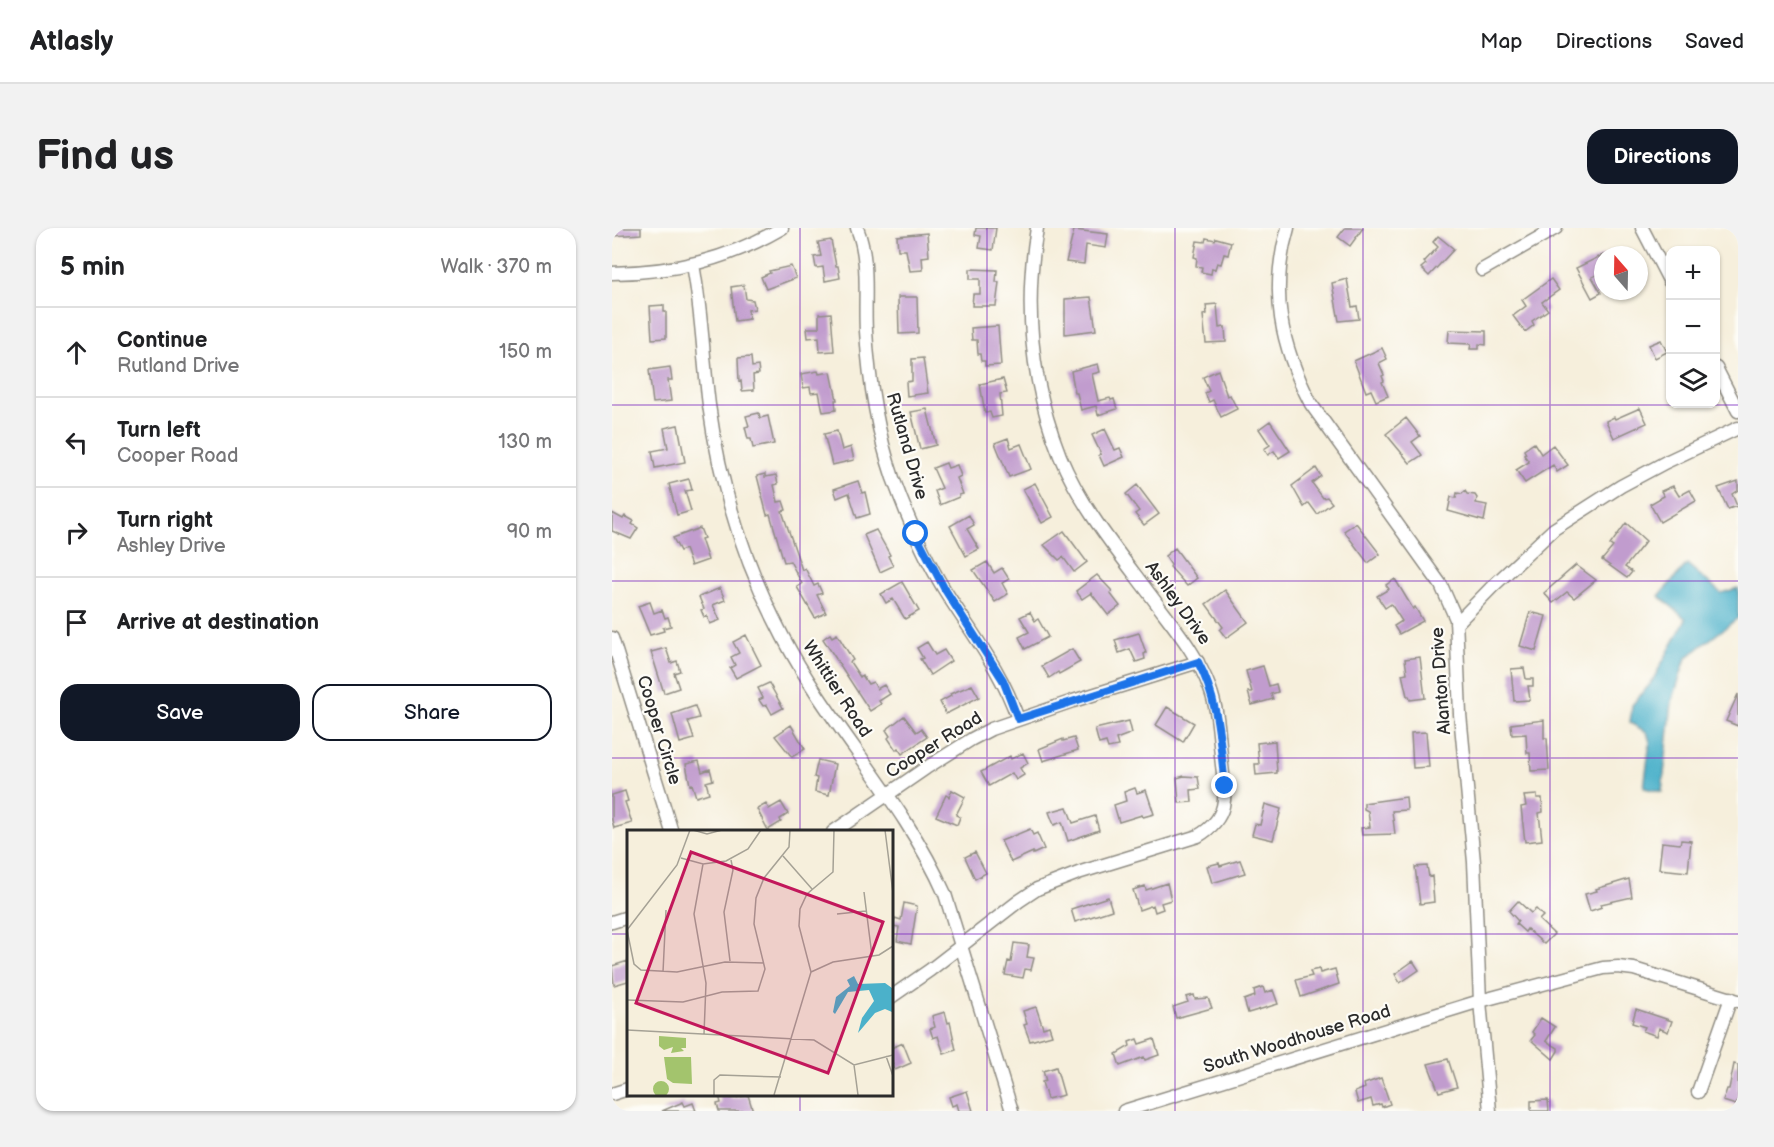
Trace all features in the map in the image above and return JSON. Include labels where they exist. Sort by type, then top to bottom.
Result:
[{"type":"street","points":[[612,273],[657,272],[693,266],[743,248],[782,228]]},
{"type":"street","name":"Rutland Drive","points":[[857,228],[865,254],[866,331],[873,400],[893,478],[925,554],[1003,680],[1018,719]]},
{"type":"street","name":"Ashley Drive","points":[[892,996],[1018,901],[1037,890],[1081,872],[1198,836],[1214,825],[1224,807],[1225,786],[1216,709],[1211,690],[1185,641],[1099,525],[1071,478],[1045,413],[1032,344],[1030,278],[1037,228]]},
{"type":"street","name":"Alanton Drive","points":[[1288,228],[1280,263],[1278,300],[1282,329],[1302,387],[1311,404],[1441,585],[1450,602],[1456,624],[1460,714],[1474,862],[1480,1001],[1490,1111]]},
{"type":"street","points":[[1482,270],[1556,228]]},
{"type":"street","points":[[1642,228],[1666,273]]},
{"type":"street","name":"Whittier Road","points":[[693,266],[699,296],[704,369],[715,440],[742,544],[759,587],[800,669],[913,834],[937,876],[945,894],[1012,1111]]},
{"type":"street","points":[[1720,376],[1738,411]]},
{"type":"street","points":[[1456,624],[1554,529],[1622,486],[1738,428]]},
{"type":"street","name":"Cooper Circle","points":[[612,638],[671,830]]},
{"type":"street","name":"Cooper Road","points":[[836,830],[972,739],[1018,719],[1198,662]]},
{"type":"street","points":[[612,922],[627,917]]},
{"type":"street","name":"South Woodhouse Road","points":[[1124,1111],[1480,1001],[1603,968],[1618,966],[1634,969],[1734,1000]]},
{"type":"street","points":[[1698,1092],[1734,1000]]},
{"type":"street","points":[[612,1094],[627,1089]]},
{"type":"water","points":[[1687,564],[1721,593],[1738,588],[1738,618],[1686,658],[1672,702],[1662,792],[1644,788],[1650,742],[1647,732],[1630,723],[1632,705],[1651,683],[1686,619],[1659,596]]},
{"type":"building","points":[[612,228],[641,228],[641,234],[612,236]]},
{"type":"building","points":[[976,228],[996,228],[993,250],[979,248],[981,236],[975,235]]},
{"type":"building","points":[[1345,228],[1363,228],[1350,246],[1338,237]]},
{"type":"building","points":[[1074,230],[1108,234],[1106,248],[1086,245],[1084,264],[1066,262]]},
{"type":"building","points":[[927,233],[929,256],[922,257],[923,270],[910,271],[906,250],[898,250],[897,236]]},
{"type":"building","points":[[1438,236],[1454,249],[1429,276],[1421,268],[1438,247],[1433,242]]},
{"type":"building","points":[[1206,238],[1231,242],[1228,255],[1224,254],[1221,264],[1217,263],[1215,269],[1212,268],[1211,274],[1201,272],[1202,267],[1196,266],[1197,258],[1194,257],[1197,241],[1205,242]]},
{"type":"building","points":[[831,240],[840,278],[825,281],[823,267],[816,268],[814,257],[821,256],[818,242]]},
{"type":"building","points":[[1594,259],[1594,276],[1592,277],[1594,297],[1592,298],[1576,268]]},
{"type":"building","points":[[791,266],[796,278],[766,289],[761,277],[770,273],[769,271]]},
{"type":"building","points":[[970,269],[997,270],[996,282],[999,282],[996,306],[972,306],[973,294],[980,294],[980,279],[970,279]]},
{"type":"building","points":[[1347,279],[1352,307],[1357,306],[1359,319],[1339,321],[1332,283]]},
{"type":"building","points":[[1551,279],[1559,290],[1542,302],[1548,310],[1532,321],[1534,325],[1525,332],[1513,316],[1526,306],[1522,300]]},
{"type":"building","points":[[744,285],[746,299],[753,300],[755,309],[748,310],[749,319],[735,321],[731,287]]},
{"type":"building","points":[[898,297],[917,297],[918,333],[899,334]]},
{"type":"building","points":[[1091,297],[1096,330],[1065,334],[1065,299]]},
{"type":"building","points":[[1217,304],[1219,328],[1225,327],[1226,342],[1206,343],[1203,315],[1207,314],[1206,305]]},
{"type":"building","points":[[664,305],[666,338],[652,339],[650,306]]},
{"type":"building","points":[[831,313],[834,351],[820,352],[819,337],[808,338],[807,328],[819,328],[819,314]]},
{"type":"building","points":[[998,326],[1001,365],[985,366],[985,361],[981,361],[980,354],[978,354],[977,340],[972,340],[971,328]]},
{"type":"building","points":[[1449,330],[1486,331],[1486,345],[1479,344],[1479,349],[1470,349],[1471,344],[1448,343]]},
{"type":"building","points":[[1661,340],[1666,352],[1655,358],[1649,345]]},
{"type":"building","points":[[1382,348],[1387,359],[1379,363],[1384,375],[1382,382],[1388,396],[1376,401],[1371,390],[1366,392],[1354,361]]},
{"type":"building","points":[[751,357],[752,367],[758,366],[759,374],[753,375],[754,390],[742,391],[741,381],[739,382],[738,358]]},
{"type":"building","points":[[923,358],[928,393],[907,396],[906,382],[912,381],[912,359]]},
{"type":"building","points":[[1098,364],[1100,372],[1092,374],[1098,401],[1114,399],[1117,409],[1098,415],[1096,406],[1081,410],[1071,371]]},
{"type":"building","points":[[670,367],[672,380],[668,380],[671,401],[653,403],[649,370]]},
{"type":"building","points":[[1218,370],[1227,396],[1230,395],[1237,409],[1221,417],[1213,400],[1209,402],[1205,393],[1209,391],[1203,377]]},
{"type":"building","points":[[818,371],[819,374],[831,372],[837,400],[835,400],[836,410],[823,412],[819,392],[811,393],[810,387],[803,388],[801,374]]},
{"type":"building","points":[[1003,379],[1007,393],[1000,394],[1002,416],[992,418],[990,412],[985,413],[980,384]]},
{"type":"building","points":[[1640,408],[1647,423],[1614,438],[1606,421]]},
{"type":"building","points":[[927,409],[936,445],[920,449],[911,412]]},
{"type":"building","points":[[759,413],[760,418],[768,416],[774,444],[753,448],[745,427],[749,426],[746,416]]},
{"type":"building","points":[[1406,418],[1420,436],[1412,442],[1422,455],[1410,463],[1386,434]]},
{"type":"building","points":[[1270,421],[1290,451],[1279,458],[1274,451],[1268,455],[1264,449],[1270,445],[1259,429]]},
{"type":"building","points":[[678,425],[685,462],[655,468],[652,451],[668,448],[664,428]]},
{"type":"building","points":[[1105,429],[1115,450],[1120,448],[1124,457],[1104,466],[1092,435]]},
{"type":"building","points":[[837,431],[842,450],[851,447],[854,460],[832,465],[824,434]]},
{"type":"building","points":[[1008,438],[1011,448],[1021,444],[1031,469],[1009,477],[995,443]]},
{"type":"building","points":[[1534,443],[1541,454],[1553,445],[1568,465],[1557,472],[1553,465],[1525,483],[1516,470],[1529,462],[1524,455],[1526,454],[1524,450]]},
{"type":"building","points":[[946,463],[948,468],[957,465],[961,476],[957,478],[963,494],[940,505],[935,491],[942,488],[933,468]]},
{"type":"building","points":[[1316,468],[1321,476],[1312,483],[1323,498],[1327,497],[1332,503],[1317,514],[1309,503],[1304,507],[1292,486]]},
{"type":"building","points":[[765,474],[765,477],[776,475],[778,484],[774,485],[778,502],[783,501],[786,510],[782,511],[802,570],[805,568],[814,586],[818,584],[822,593],[817,595],[826,613],[815,618],[797,587],[802,584],[790,561],[784,562],[770,514],[767,515],[757,476]]},
{"type":"building","points":[[689,479],[692,490],[685,491],[691,511],[677,515],[669,484]]},
{"type":"building","points":[[858,481],[862,493],[865,492],[870,514],[857,518],[849,493],[837,498],[834,489]]},
{"type":"building","points":[[1738,481],[1738,490],[1732,494],[1737,506],[1728,509],[1718,488]]},
{"type":"building","points":[[1035,483],[1053,517],[1042,523],[1023,489]]},
{"type":"building","points":[[1137,485],[1159,514],[1144,525],[1135,514],[1139,511],[1126,494]]},
{"type":"building","points":[[1673,486],[1679,496],[1690,490],[1696,501],[1660,522],[1650,504],[1664,496],[1661,491]]},
{"type":"building","points":[[1465,491],[1467,494],[1475,495],[1476,503],[1487,505],[1484,521],[1448,511],[1451,497],[1456,498],[1457,493],[1462,494]]},
{"type":"building","points":[[612,513],[623,519],[625,516],[634,521],[632,524],[638,528],[631,539],[612,531]]},
{"type":"building","points":[[969,515],[974,525],[967,529],[979,549],[966,556],[950,526]]},
{"type":"building","points":[[1356,523],[1380,554],[1368,563],[1344,531]]},
{"type":"building","points":[[1626,523],[1646,541],[1625,567],[1632,572],[1627,578],[1602,560],[1613,547],[1610,545]]},
{"type":"building","points":[[700,528],[708,560],[691,566],[685,549],[680,551],[673,538]]},
{"type":"building","points":[[876,530],[890,555],[888,556],[893,566],[880,572],[864,535]]},
{"type":"building","points":[[1064,531],[1087,562],[1074,572],[1063,557],[1059,560],[1044,545]]},
{"type":"building","points":[[1175,548],[1197,578],[1187,586],[1170,567],[1165,556]]},
{"type":"building","points":[[987,562],[994,573],[1002,568],[1009,579],[1002,583],[1008,594],[995,602],[973,570]]},
{"type":"building","points":[[1576,565],[1596,580],[1574,598],[1567,592],[1553,603],[1544,593]]},
{"type":"building","points":[[1097,575],[1112,591],[1110,593],[1120,606],[1108,615],[1091,593],[1082,599],[1076,591]]},
{"type":"building","points":[[1395,579],[1423,621],[1399,634],[1394,626],[1402,621],[1391,604],[1385,608],[1377,596],[1389,589],[1386,585]]},
{"type":"building","points":[[902,582],[919,611],[905,619],[893,599],[886,603],[881,594]]},
{"type":"building","points":[[720,588],[725,600],[713,605],[720,620],[710,624],[707,616],[704,617],[701,610],[704,609],[699,597]]},
{"type":"building","points":[[1225,590],[1248,622],[1226,638],[1220,630],[1223,627],[1206,604]]},
{"type":"building","points":[[650,602],[654,613],[662,610],[671,626],[663,628],[664,631],[650,635],[638,606]]},
{"type":"building","points":[[1030,612],[1035,621],[1038,619],[1048,637],[1025,649],[1019,637],[1029,632],[1020,617]]},
{"type":"building","points":[[1530,612],[1546,616],[1536,651],[1520,646]]},
{"type":"building","points":[[1139,633],[1146,653],[1144,654],[1145,659],[1136,662],[1130,649],[1119,653],[1115,640]]},
{"type":"building","points":[[830,634],[832,637],[837,634],[853,660],[850,662],[860,677],[862,675],[868,684],[873,682],[877,689],[884,685],[890,694],[870,711],[823,639]]},
{"type":"building","points":[[746,635],[761,665],[736,678],[730,668],[735,665],[731,657],[739,653],[733,642]]},
{"type":"building","points":[[927,642],[935,655],[944,650],[951,661],[930,675],[920,659],[923,658],[917,648]]},
{"type":"building","points":[[666,648],[671,663],[677,661],[680,671],[674,673],[679,688],[664,693],[651,652]]},
{"type":"building","points":[[1072,649],[1080,662],[1049,678],[1042,666]]},
{"type":"building","points":[[1420,657],[1425,698],[1410,700],[1402,674],[1407,673],[1405,659]]},
{"type":"building","points":[[1263,666],[1269,686],[1276,684],[1278,692],[1271,694],[1273,699],[1252,705],[1248,692],[1252,692],[1246,671]]},
{"type":"building","points":[[1524,668],[1526,679],[1533,679],[1533,686],[1528,686],[1530,700],[1514,701],[1511,669]]},
{"type":"building","points":[[769,683],[783,708],[772,714],[767,705],[763,706],[759,700],[763,698],[758,688]]},
{"type":"building","points":[[972,685],[979,697],[946,714],[940,702],[951,696],[950,694]]},
{"type":"building","points":[[1738,694],[1738,726],[1726,721]]},
{"type":"building","points":[[695,706],[699,718],[688,721],[694,739],[680,743],[672,714]]},
{"type":"building","points":[[1167,707],[1194,723],[1183,742],[1156,725]]},
{"type":"building","points":[[904,716],[916,732],[921,729],[927,737],[902,754],[898,748],[896,750],[888,738],[890,736],[886,730]]},
{"type":"building","points":[[1544,720],[1549,770],[1531,771],[1526,734],[1512,735],[1511,724]]},
{"type":"building","points":[[1129,721],[1132,733],[1116,739],[1118,746],[1108,748],[1106,742],[1099,744],[1095,729]]},
{"type":"building","points":[[791,725],[805,749],[792,757],[775,736]]},
{"type":"building","points":[[1426,732],[1429,767],[1413,768],[1411,733]]},
{"type":"building","points":[[1074,738],[1078,750],[1043,761],[1039,749],[1063,739],[1063,741]]},
{"type":"building","points":[[1275,741],[1277,773],[1256,775],[1255,764],[1259,764],[1257,743]]},
{"type":"building","points":[[1023,753],[1028,763],[1020,768],[1024,775],[1016,780],[1012,773],[989,786],[981,772],[1010,756],[1011,759]]},
{"type":"building","points":[[818,760],[835,764],[829,795],[815,792],[817,778],[814,777]]},
{"type":"building","points":[[699,761],[702,772],[710,769],[713,780],[706,782],[709,793],[696,797],[692,784],[690,785],[686,764]]},
{"type":"building","points":[[1198,777],[1200,789],[1191,790],[1192,802],[1179,803],[1177,778]]},
{"type":"building","points":[[1135,788],[1137,793],[1146,790],[1154,814],[1119,822],[1114,805],[1126,801],[1124,792]]},
{"type":"building","points":[[952,790],[965,797],[956,815],[960,817],[957,825],[936,816],[946,795],[949,797]]},
{"type":"building","points":[[625,791],[628,801],[625,802],[632,823],[614,828],[612,795]]},
{"type":"building","points":[[1537,795],[1537,798],[1542,798],[1543,812],[1539,813],[1542,840],[1525,842],[1521,807],[1526,806],[1524,796]]},
{"type":"building","points":[[1406,797],[1407,810],[1392,811],[1395,834],[1362,835],[1361,828],[1370,827],[1368,811],[1364,809],[1364,803]]},
{"type":"building","points":[[781,802],[788,814],[780,819],[781,822],[768,830],[757,809],[766,804],[769,809]]},
{"type":"building","points":[[1265,804],[1281,809],[1273,840],[1252,835],[1255,824],[1260,825]]},
{"type":"building","points":[[1067,807],[1073,823],[1095,816],[1099,830],[1068,841],[1062,822],[1054,825],[1049,812]]},
{"type":"building","points":[[1030,829],[1033,835],[1037,833],[1044,849],[1011,862],[1001,841]]},
{"type":"building","points":[[1681,840],[1691,841],[1688,872],[1659,869],[1662,842],[1680,844]]},
{"type":"building","points":[[975,852],[986,873],[975,879],[965,857]]},
{"type":"building","points":[[1240,860],[1245,873],[1212,883],[1207,866],[1219,863],[1220,866]]},
{"type":"building","points":[[1427,866],[1429,877],[1432,876],[1434,902],[1420,904],[1415,867]]},
{"type":"building","points":[[1629,879],[1632,897],[1601,904],[1602,907],[1590,911],[1585,894]]},
{"type":"building","points":[[1167,883],[1171,900],[1161,903],[1163,909],[1155,912],[1153,905],[1139,910],[1133,890],[1145,886],[1146,890]]},
{"type":"building","points":[[1108,897],[1112,910],[1075,922],[1071,909]]},
{"type":"building","points":[[1518,901],[1531,913],[1536,909],[1543,916],[1539,920],[1554,934],[1544,944],[1527,929],[1525,932],[1516,924],[1518,921],[1509,911]]},
{"type":"building","points":[[904,903],[917,906],[911,944],[897,941],[899,927],[893,926],[895,918],[901,920]]},
{"type":"building","points":[[1014,943],[1029,945],[1027,957],[1034,958],[1031,970],[1025,969],[1023,978],[1005,975],[1008,961],[1011,962]]},
{"type":"building","points":[[627,961],[627,981],[614,985],[612,966]]},
{"type":"building","points":[[1413,961],[1419,970],[1400,983],[1395,974]]},
{"type":"building","points":[[1319,969],[1320,973],[1335,969],[1339,984],[1301,997],[1296,980],[1312,976],[1310,971]]},
{"type":"building","points":[[1263,987],[1265,993],[1273,990],[1278,1004],[1248,1013],[1244,1000],[1255,996],[1254,990]]},
{"type":"building","points":[[1194,995],[1195,999],[1208,998],[1212,1008],[1176,1018],[1173,1007],[1188,1002],[1186,997]]},
{"type":"building","points":[[1036,1007],[1043,1028],[1049,1026],[1052,1035],[1030,1041],[1024,1025],[1027,1024],[1023,1011]]},
{"type":"building","points":[[1636,1009],[1672,1021],[1668,1032],[1659,1028],[1657,1036],[1643,1031],[1645,1027],[1632,1023]]},
{"type":"building","points":[[945,1012],[948,1023],[950,1022],[956,1050],[944,1054],[938,1036],[933,1038],[930,1029],[935,1027],[932,1016]]},
{"type":"building","points":[[1541,1018],[1555,1027],[1546,1041],[1558,1048],[1553,1059],[1531,1040],[1535,1035],[1532,1032]]},
{"type":"building","points":[[1137,1039],[1139,1044],[1154,1039],[1159,1055],[1145,1060],[1144,1057],[1120,1066],[1116,1054],[1130,1046],[1129,1042]]},
{"type":"building","points":[[903,1043],[911,1063],[895,1070],[892,1062],[892,1048]]},
{"type":"building","points":[[1448,1059],[1457,1087],[1439,1092],[1428,1064]]},
{"type":"building","points":[[1734,1064],[1738,1065],[1736,1105],[1723,1101],[1729,1089]]},
{"type":"building","points":[[1056,1067],[1064,1095],[1047,1099],[1042,1082],[1046,1081],[1043,1071]]},
{"type":"building","points":[[1381,1078],[1390,1104],[1382,1107],[1381,1104],[1373,1106],[1371,1099],[1358,1103],[1355,1092],[1365,1088],[1364,1084]]},
{"type":"building","points":[[967,1091],[973,1111],[959,1111],[957,1104],[952,1106],[949,1097]]},
{"type":"building","points":[[719,1096],[735,1098],[748,1096],[753,1111],[719,1111],[717,1104],[721,1103]]},
{"type":"building","points":[[1548,1100],[1549,1111],[1531,1111],[1531,1101]]},
{"type":"building","points":[[683,1102],[685,1106],[693,1103],[696,1111],[662,1111]]},
{"type":"route","points":[[916,534],[944,588],[1003,680],[1018,719],[1198,662],[1211,690],[1216,709],[1225,786]]}]
